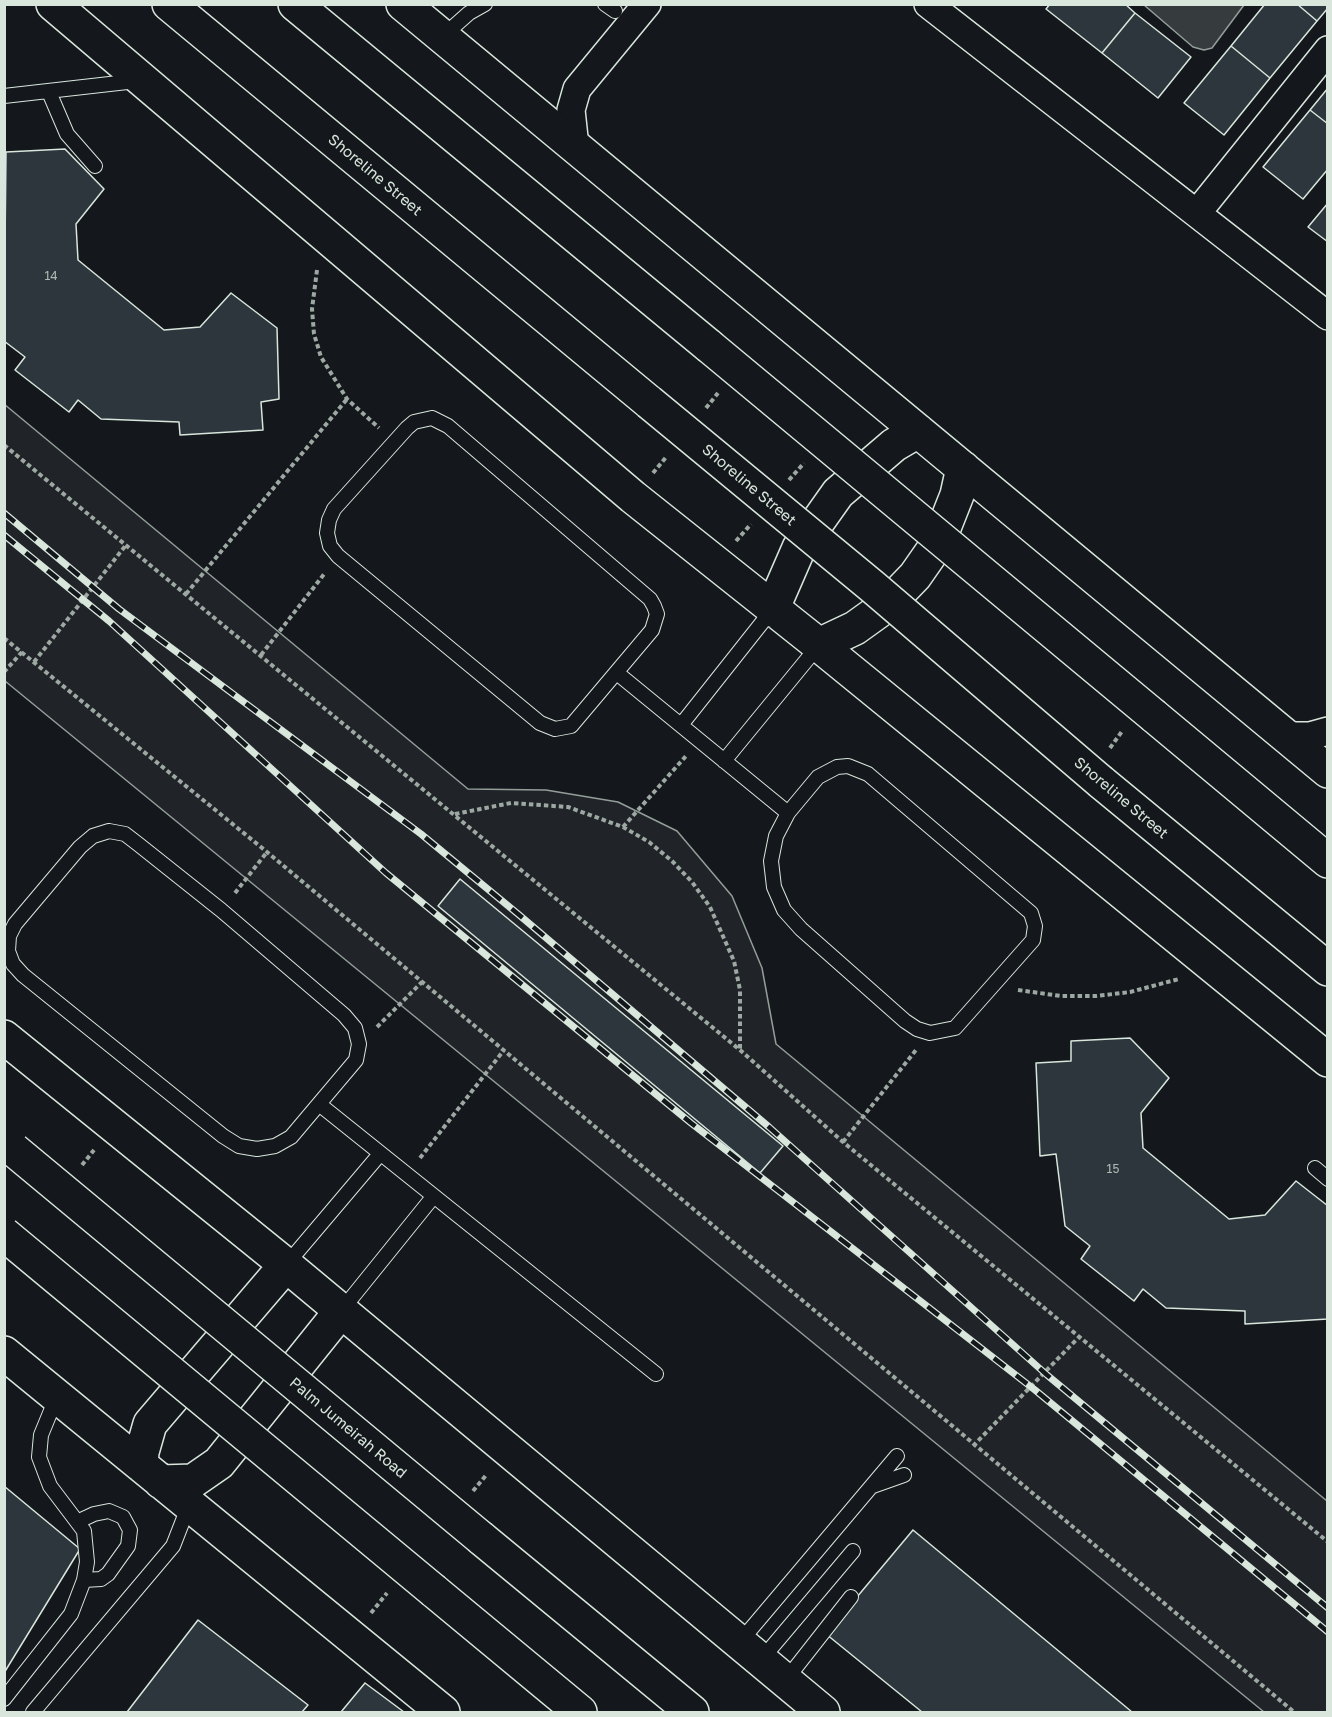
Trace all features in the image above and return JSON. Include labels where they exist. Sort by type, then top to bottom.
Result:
[{"type":"street","points":[[53,4],[633,497],[772,610],[819,645],[1328,1060]]},
{"type":"street","name":"Shoreline Street","points":[[169,4],[873,587],[1101,782],[1328,969]]},
{"type":"street","points":[[295,4],[709,346],[1142,719],[1328,861]]},
{"type":"street","points":[[403,4],[1328,771]]},
{"type":"street","points":[[575,147],[572,110],[577,89],[647,4]]},
{"type":"street","points":[[928,4],[1328,316]]},
{"type":"street","points":[[957,4],[963,31]]},
{"type":"street","points":[[1197,213],[1328,50]]},
{"type":"street","points":[[772,610],[799,548],[838,493],[886,451],[918,431]]},
{"type":"street","points":[[819,645],[855,628],[887,605],[915,576],[938,543],[957,495],[963,468]]},
{"type":"street","points":[[1285,735],[1310,735],[1328,731]]},
{"type":"street","points":[[4,1037],[286,1265],[823,1713]]},
{"type":"street","name":"Palm Jumeirah Road","points":[[9,1147],[692,1713]]},
{"type":"street","points":[[4,1234],[580,1713]]},
{"type":"street","points":[[151,1473],[142,1452],[150,1425],[286,1265]]},
{"type":"street","points":[[151,1473],[193,1481],[219,1463],[341,1311]]},
{"type":"street","points":[[4,1353],[442,1713]]},
{"type":"lane","points":[[442,37],[469,13],[485,4]]},
{"type":"lane","points":[[4,96],[141,81]]},
{"type":"lane","points":[[50,92],[67,134],[95,166]]},
{"type":"lane","points":[[432,418],[441,421],[650,599],[657,614],[656,622],[617,673],[571,726],[563,729],[547,727],[338,556],[330,546],[327,533],[332,515],[394,443],[414,422],[432,418]]},
{"type":"lane","points":[[681,725],[772,610]]},
{"type":"lane","points":[[724,761],[819,645]]},
{"type":"lane","points":[[617,673],[788,813]]},
{"type":"lane","points":[[848,766],[868,774],[1031,913],[1035,926],[1034,940],[994,985],[955,1028],[930,1033],[916,1029],[801,929],[784,910],[774,887],[771,861],[776,836],[788,813],[818,777],[827,771],[848,766]]},
{"type":"lane","points":[[109,831],[125,834],[221,910],[344,1015],[355,1028],[359,1044],[356,1060],[291,1137],[275,1146],[257,1149],[239,1146],[23,975],[13,964],[8,951],[9,936],[15,924],[80,847],[93,836],[109,831]]},
{"type":"lane","points":[[319,1104],[656,1374]]},
{"type":"lane","points":[[286,1265],[380,1154]]},
{"type":"lane","points":[[1315,1168],[1328,1179]]},
{"type":"lane","points":[[341,1311],[433,1197]]},
{"type":"lane","points":[[4,1699],[65,1622],[84,1581],[87,1541],[79,1521],[50,1486],[39,1457],[41,1435],[57,1396]]},
{"type":"lane","points":[[750,1652],[871,1486],[897,1456]]},
{"type":"lane","points":[[871,1486],[904,1475]]},
{"type":"lane","points":[[33,1713],[168,1552],[189,1505]]},
{"type":"lane","points":[[79,1521],[94,1514],[109,1511],[123,1517],[130,1530],[128,1546],[108,1574],[84,1581]]},
{"type":"lane","points":[[750,1652],[853,1551]]},
{"type":"lane","points":[[785,1681],[851,1597]]},
{"type":"path","points":[[329,239],[319,261],[313,285],[314,334],[321,357],[346,399],[394,443]]},
{"type":"path","points":[[186,594],[346,399]]},
{"type":"path","points":[[4,445],[740,1050],[843,1142],[1328,1542]]},
{"type":"path","points":[[34,662],[127,545]]},
{"type":"path","points":[[261,655],[338,556]]},
{"type":"path","points":[[4,638],[267,852],[1294,1713]]},
{"type":"path","points":[[4,672],[22,652]]},
{"type":"path","points":[[1108,751],[1142,719]]},
{"type":"path","points":[[623,826],[700,740]]},
{"type":"path","points":[[454,814],[492,805],[540,803],[568,807],[623,826],[649,842],[693,882],[710,907],[727,943],[740,990],[740,1050]]},
{"type":"path","points":[[221,910],[267,852]]},
{"type":"path","points":[[994,985],[1050,995],[1096,996],[1130,992],[1184,977]]},
{"type":"path","points":[[359,1044],[422,982]]},
{"type":"path","points":[[843,1142],[930,1033]]},
{"type":"path","points":[[407,1175],[504,1050]]},
{"type":"path","points":[[973,1446],[1078,1338]]},
{"type":"shaded area","points":[[1144,5],[1244,5],[1212,48],[1204,50],[1193,47]]},
{"type":"shaded area","points":[[4,404],[468,789],[546,790],[618,802],[677,831],[732,896],[762,968],[776,1044],[1327,1501],[1327,1712],[1264,1712],[5,681]]},
{"type":"building","points":[[1050,4],[1125,4],[1135,13],[1102,53],[1046,9]]},
{"type":"building","points":[[1265,4],[1297,4],[1317,21],[1270,78],[1231,46]]},
{"type":"building","points":[[1297,4],[1328,4],[1328,8],[1317,21]]},
{"type":"building","points":[[1135,13],[1191,57],[1158,98],[1102,53]]},
{"type":"building","points":[[1231,46],[1270,78],[1224,135],[1184,103]]},
{"type":"building","points":[[1328,88],[1328,124],[1310,110]]},
{"type":"building","points":[[1310,110],[1328,124],[1328,169],[1303,199],[1263,167]]},
{"type":"building","points":[[65,149],[104,189],[76,224],[78,260],[164,330],[200,327],[231,293],[277,328],[279,399],[261,402],[263,430],[180,435],[179,422],[101,419],[78,400],[69,412],[15,370],[25,357],[4,341],[6,152]]},
{"type":"building","points":[[1328,203],[1328,242],[1308,227]]},
{"type":"building","points":[[460,879],[783,1146],[760,1173],[438,906]]},
{"type":"building","points":[[1130,1038],[1169,1078],[1141,1113],[1143,1148],[1229,1219],[1265,1215],[1296,1181],[1328,1206],[1328,1319],[1245,1324],[1245,1311],[1166,1308],[1143,1289],[1134,1301],[1081,1259],[1090,1246],[1065,1226],[1056,1154],[1040,1156],[1036,1063],[1071,1061],[1071,1041]]},
{"type":"building","points":[[4,1486],[80,1549],[4,1673]]},
{"type":"building","points":[[913,1530],[1132,1712],[922,1712],[826,1634]]},
{"type":"building","points":[[198,1620],[308,1705],[302,1712],[127,1712]]},
{"type":"building","points":[[365,1683],[404,1712],[341,1712]]},
{"type":"railway","points":[[4,513],[119,609],[421,834],[518,914],[769,1127],[1047,1375],[1328,1608]]},
{"type":"railway","points":[[4,535],[109,621],[386,873],[691,1123],[1035,1390],[1328,1632]]}]
